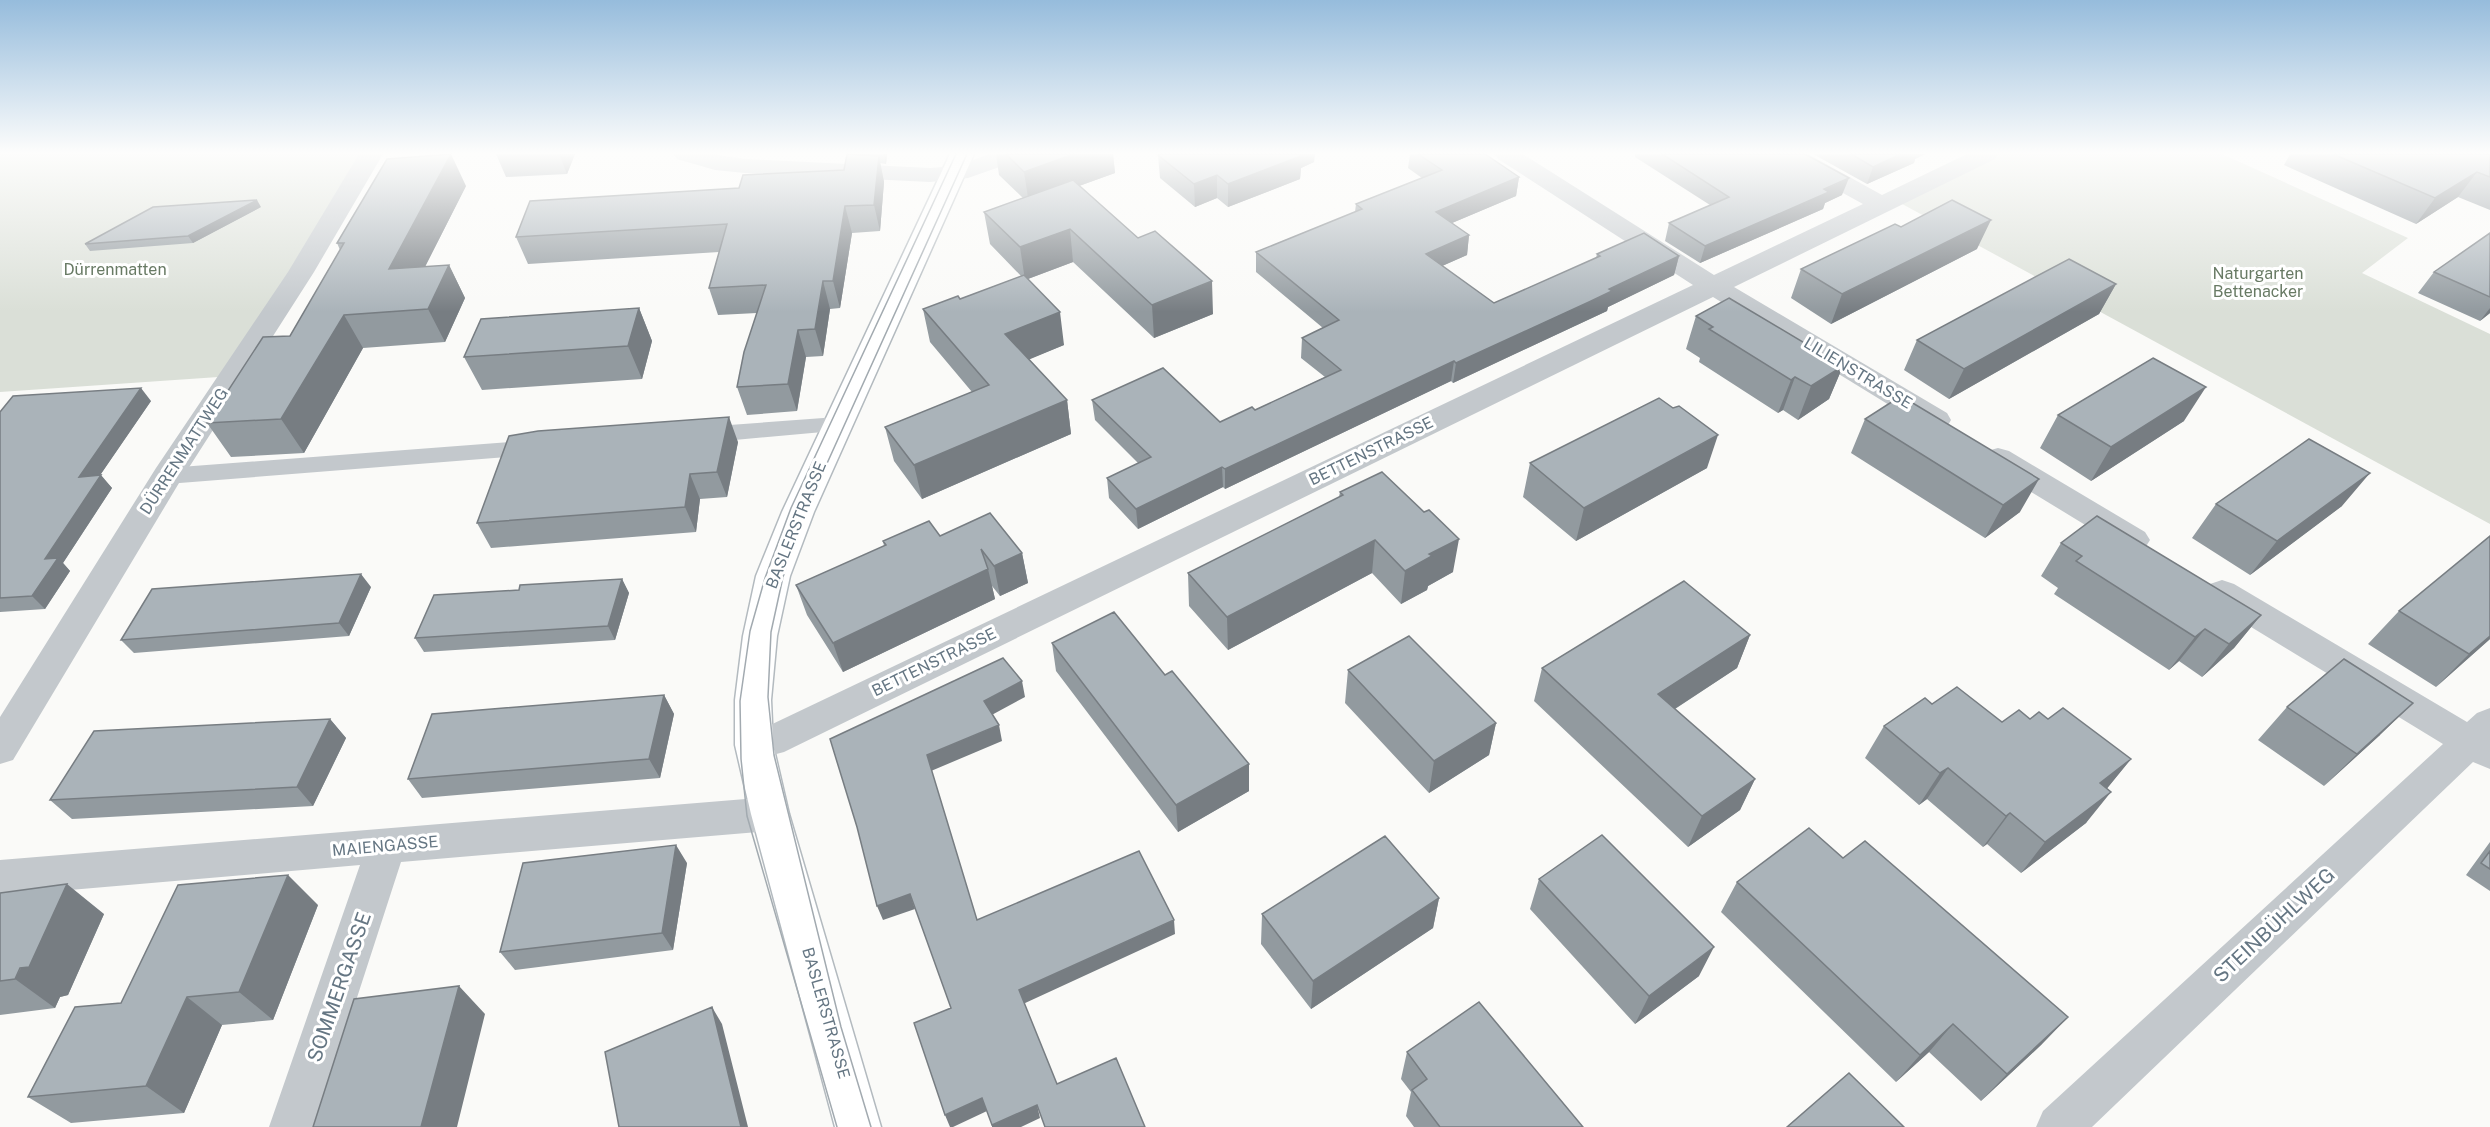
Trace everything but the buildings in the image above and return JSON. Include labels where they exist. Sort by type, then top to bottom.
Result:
[{"type":"main road","name":"BASLERSTRASSE","points":[[858,1127],[770,814],[754,745],[753,700],[758,647],[773,576],[798,512],[938,207]]},
{"type":"street","name":"DÜRRENMATTWEG","points":[[0,749],[167,476],[301,272],[340,207]]},
{"type":"street","name":"LILIENSTRASSE","points":[[1589,207],[1713,285],[2155,553]]},
{"type":"street","name":"BETTENSTRASSE","points":[[754,745],[771,741],[1876,207]]},
{"type":"street","points":[[677,437],[837,425]]},
{"type":"street","points":[[167,476],[559,446]]},
{"type":"street","points":[[2196,577],[2483,740]]},
{"type":"street","name":"STEINBÜHLWEG","points":[[2059,1127],[2483,740]]},
{"type":"street","name":"MAIENGASSE","points":[[0,878],[770,814]]},
{"type":"street","name":"SOMMERGASSE","points":[[292,1127],[386,846]]},
{"type":"green space","name":"Dürrenmatten","points":[[0,207],[338,207],[233,376],[0,392]]},
{"type":"green space","name":"Naturgarten Bettenacker","points":[[1907,207],[2338,207],[2408,238],[2362,273],[2490,334],[2490,524]]},
{"type":"tram line","points":[[837,1127],[747,816],[741,759],[740,701],[750,631],[765,578],[791,508],[931,207]]},
{"type":"tram line","points":[[871,1127],[841,1027],[774,755],[768,697],[771,632],[783,577],[805,512],[943,207]]}]
